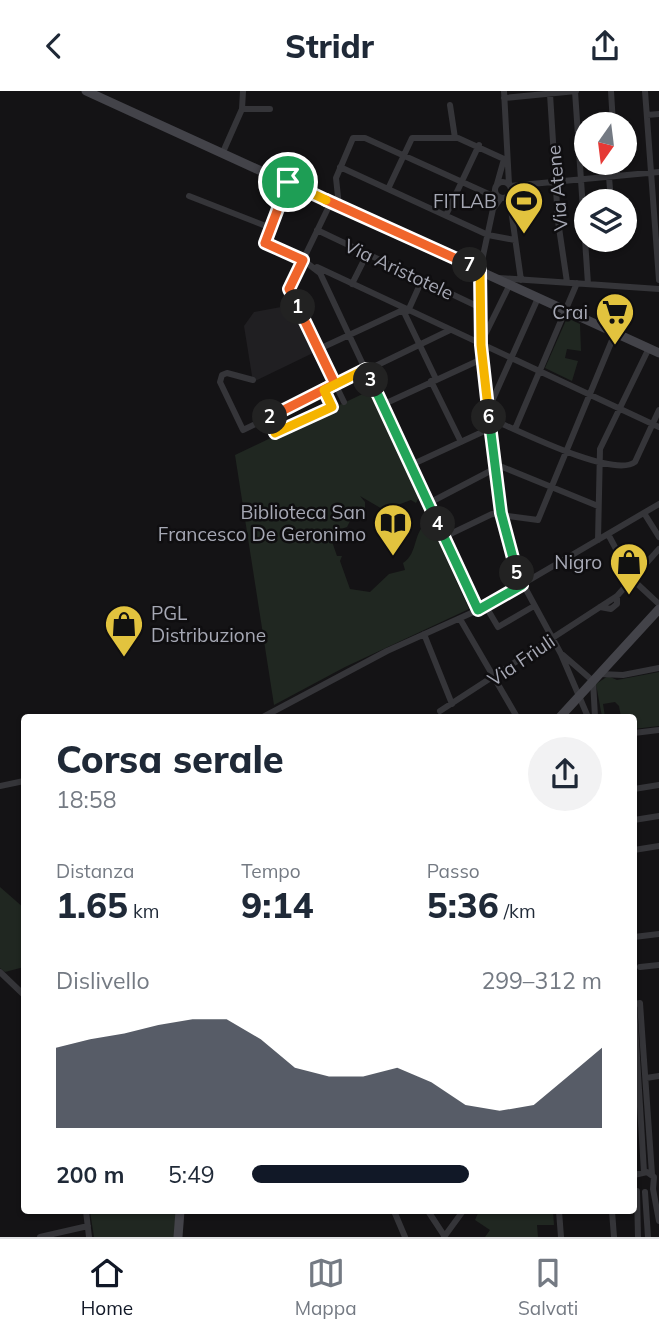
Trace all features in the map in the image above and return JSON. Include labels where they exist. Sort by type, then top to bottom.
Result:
[{"type":"street","points":[[86,91],[497,278],[516,283],[567,282],[659,289]]},
{"type":"street","points":[[223,152],[242,109],[243,91]]},
{"type":"street","points":[[481,345],[516,283],[515,240],[505,156],[504,94],[576,91],[588,284]]},
{"type":"street","points":[[611,91],[612,112]]},
{"type":"street","points":[[645,91],[659,280]]},
{"type":"street","name":"Via Atene","points":[[554,93],[555,181],[567,282]]},
{"type":"street","points":[[450,105],[455,138]]},
{"type":"street","points":[[242,109],[270,109]]},
{"type":"street","points":[[647,115],[659,114]]},
{"type":"street","points":[[344,402],[289,289],[317,230],[335,204],[336,177],[353,138],[365,138],[497,197],[509,195]]},
{"type":"street","points":[[388,189],[412,138],[455,138],[505,156]]},
{"type":"street","points":[[649,143],[659,142]]},
{"type":"street","points":[[446,215],[479,145]]},
{"type":"street","points":[[505,156],[496,186],[497,197],[492,209],[480,270],[482,359],[501,513],[522,585],[561,654],[587,714]]},
{"type":"street","points":[[340,167],[488,235],[515,240]]},
{"type":"street","points":[[496,186],[659,173]]},
{"type":"street","points":[[612,189],[613,177]]},
{"type":"street","points":[[288,182],[265,243],[656,426]]},
{"type":"street","points":[[189,196],[271,228]]},
{"type":"street","name":"Via Aristotele","points":[[317,230],[481,308]]},
{"type":"street","points":[[352,284],[367,254]]},
{"type":"street","points":[[315,267],[366,369],[478,610]]},
{"type":"street","points":[[319,349],[404,310],[422,280]]},
{"type":"street","points":[[516,283],[538,298],[659,353]]},
{"type":"street","points":[[516,429],[577,283]]},
{"type":"street","points":[[488,410],[538,298]]},
{"type":"street","points":[[404,310],[461,442]]},
{"type":"street","points":[[253,380],[227,373],[222,375],[220,381],[243,430],[450,330]]},
{"type":"street","points":[[444,537],[501,513],[538,520],[615,333]]},
{"type":"street","points":[[598,540],[600,449],[649,348]]},
{"type":"street","points":[[382,405],[482,359]]},
{"type":"street","points":[[268,418],[275,433],[332,407],[324,390]]},
{"type":"street","points":[[296,404],[304,420]]},
{"type":"street","points":[[489,418],[598,463],[613,466],[633,464],[656,426],[659,410]]},
{"type":"street","points":[[411,465],[491,428]]},
{"type":"street","points":[[418,505],[496,466],[598,506]]},
{"type":"street","points":[[277,714],[424,634],[478,610],[659,504]]},
{"type":"street","points":[[644,513],[659,537]]},
{"type":"street","points":[[608,534],[632,579],[659,604]]},
{"type":"street","name":"Via Friuli","points":[[440,711],[495,678],[617,596],[659,549]]},
{"type":"street","points":[[485,605],[498,627],[534,606]]},
{"type":"street","points":[[563,714],[659,609]]},
{"type":"street","points":[[460,618],[515,714]]},
{"type":"street","points":[[424,634],[452,704]]},
{"type":"street","points":[[561,654],[596,678],[659,669]]},
{"type":"street","points":[[609,665],[619,674]]},
{"type":"street","points":[[594,714],[596,678]]},
{"type":"street","points":[[637,733],[659,731]]},
{"type":"street","points":[[0,786],[21,782]]},
{"type":"street","points":[[637,789],[659,785]]},
{"type":"street","points":[[637,820],[659,816]]},
{"type":"street","points":[[637,850],[659,846]]},
{"type":"street","points":[[637,938],[659,934]]},
{"type":"street","points":[[640,967],[659,965]]},
{"type":"street","points":[[0,972],[21,992]]},
{"type":"street","points":[[637,1004],[640,1003],[659,1221]]},
{"type":"street","points":[[637,1056],[644,1172],[654,1182]]},
{"type":"street","points":[[646,1078],[659,1076]]},
{"type":"street","points":[[637,1173],[644,1172]]},
{"type":"street","points":[[637,1189],[654,1182]]},
{"type":"street","points":[[648,1237],[654,1182]]},
{"type":"street","points":[[86,1214],[89,1237]]},
{"type":"street","points":[[178,1237],[180,1214]]},
{"type":"street","points":[[396,1214],[405,1237]]},
{"type":"street","points":[[430,1214],[445,1237],[461,1214]]},
{"type":"street","points":[[559,1214],[562,1237]]},
{"type":"street","points":[[611,1214],[614,1237]]},
{"type":"street","points":[[637,1214],[638,1237]]},
{"type":"street","points":[[40,1237],[88,1226]]},
{"type":"shaded area","points":[[292,305],[315,352],[253,382],[244,326],[254,312]]},
{"type":"shaded area","points":[[567,318],[580,324],[581,351],[567,349],[565,358],[578,361],[572,381],[545,368]]},
{"type":"shaded area","points":[[375,388],[414,471],[408,474],[419,497],[416,503],[411,500],[384,510],[360,496],[365,502],[365,509],[349,514],[347,527],[329,533],[337,556],[342,556],[340,561],[350,589],[370,592],[389,574],[405,570],[403,563],[411,554],[420,530],[429,521],[469,609],[345,667],[274,705],[235,455]]},
{"type":"shaded area","points":[[659,672],[659,726],[637,729],[637,714],[620,714],[615,702],[603,704],[605,714],[601,714],[596,684],[608,676],[617,680]]},
{"type":"shaded area","points":[[0,887],[21,905],[21,968],[5,972],[0,968]]},
{"type":"shaded area","points":[[90,1214],[180,1214],[177,1237],[94,1237]]},
{"type":"shaded area","points":[[478,1214],[553,1214],[554,1225],[537,1225],[538,1237],[485,1237],[490,1230],[475,1220]]},
{"type":"place","name":"FITLAB","points":[[524,235]]},
{"type":"place","name":"Crai","points":[[615,346]]},
{"type":"place","name":"Biblioteca San Francesco De Geronimo","points":[[393,557]]},
{"type":"place","name":"Nigro","points":[[629,596]]},
{"type":"place","name":"PGL Distribuzione","points":[[124,658]]},
{"type":"route","points":[[288,182],[480,270],[481,345],[501,513],[522,585],[478,610],[366,369],[324,390],[332,407],[275,433],[268,418],[335,384],[289,289],[303,260],[265,243],[288,182]]}]
